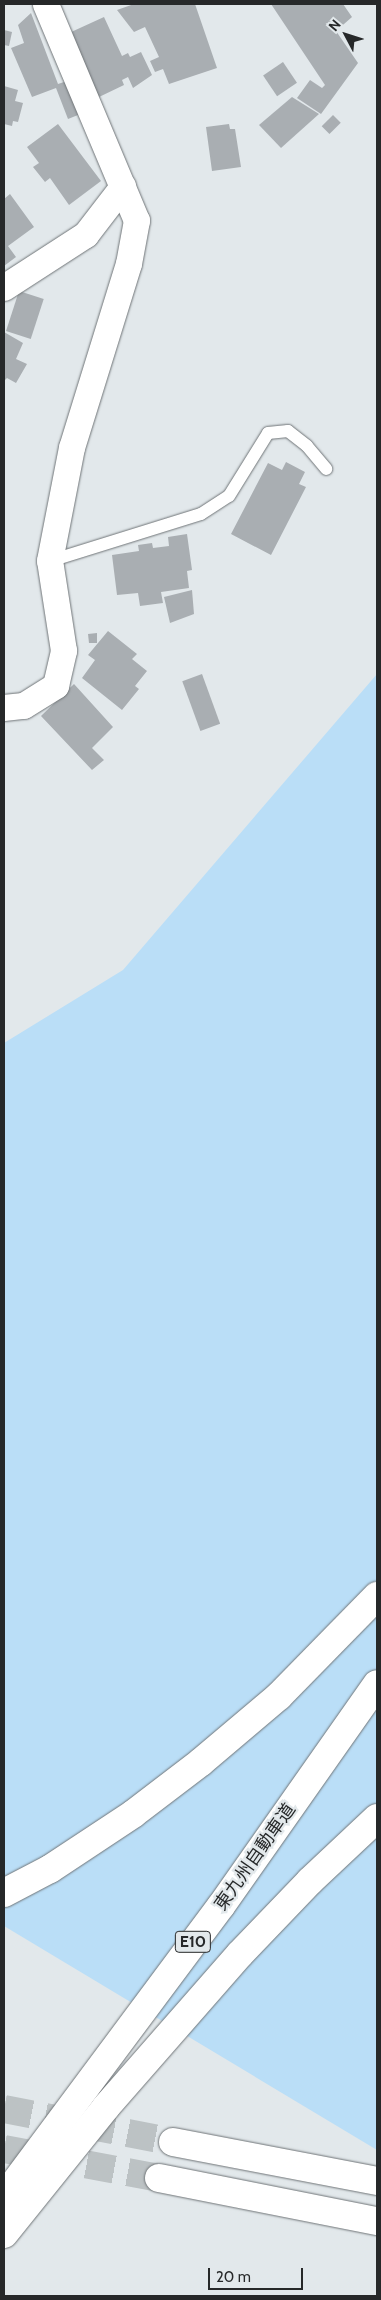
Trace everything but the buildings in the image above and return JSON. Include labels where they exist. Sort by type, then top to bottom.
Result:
[{"type":"highway","points":[[4,1893],[50,1869],[133,1814],[201,1762],[279,1696],[377,1596]]},
{"type":"highway","name":"東九州自動車道","points":[[4,2197],[220,1906],[377,1684]]},
{"type":"highway","points":[[4,2234],[106,2107],[240,1954],[310,1881],[377,1818]]},
{"type":"highway","points":[[174,2142],[377,2181]]},
{"type":"highway","points":[[160,2178],[377,2221]]},
{"type":"street","points":[[4,708],[24,706],[56,686],[64,652],[50,561],[72,448],[129,264],[137,221],[46,4]]},
{"type":"street","points":[[4,288],[86,234],[123,187]]},
{"type":"lane","points":[[50,561],[201,514],[229,496],[268,433],[288,431],[307,446],[326,469]]},
{"type":"shaded area","points":[[377,674],[377,2150],[4,1926],[4,1043],[123,970]]},
{"type":"tunnel","points":[[4,2109],[173,2142]]},
{"type":"tunnel","points":[[4,2149],[159,2178]]}]
